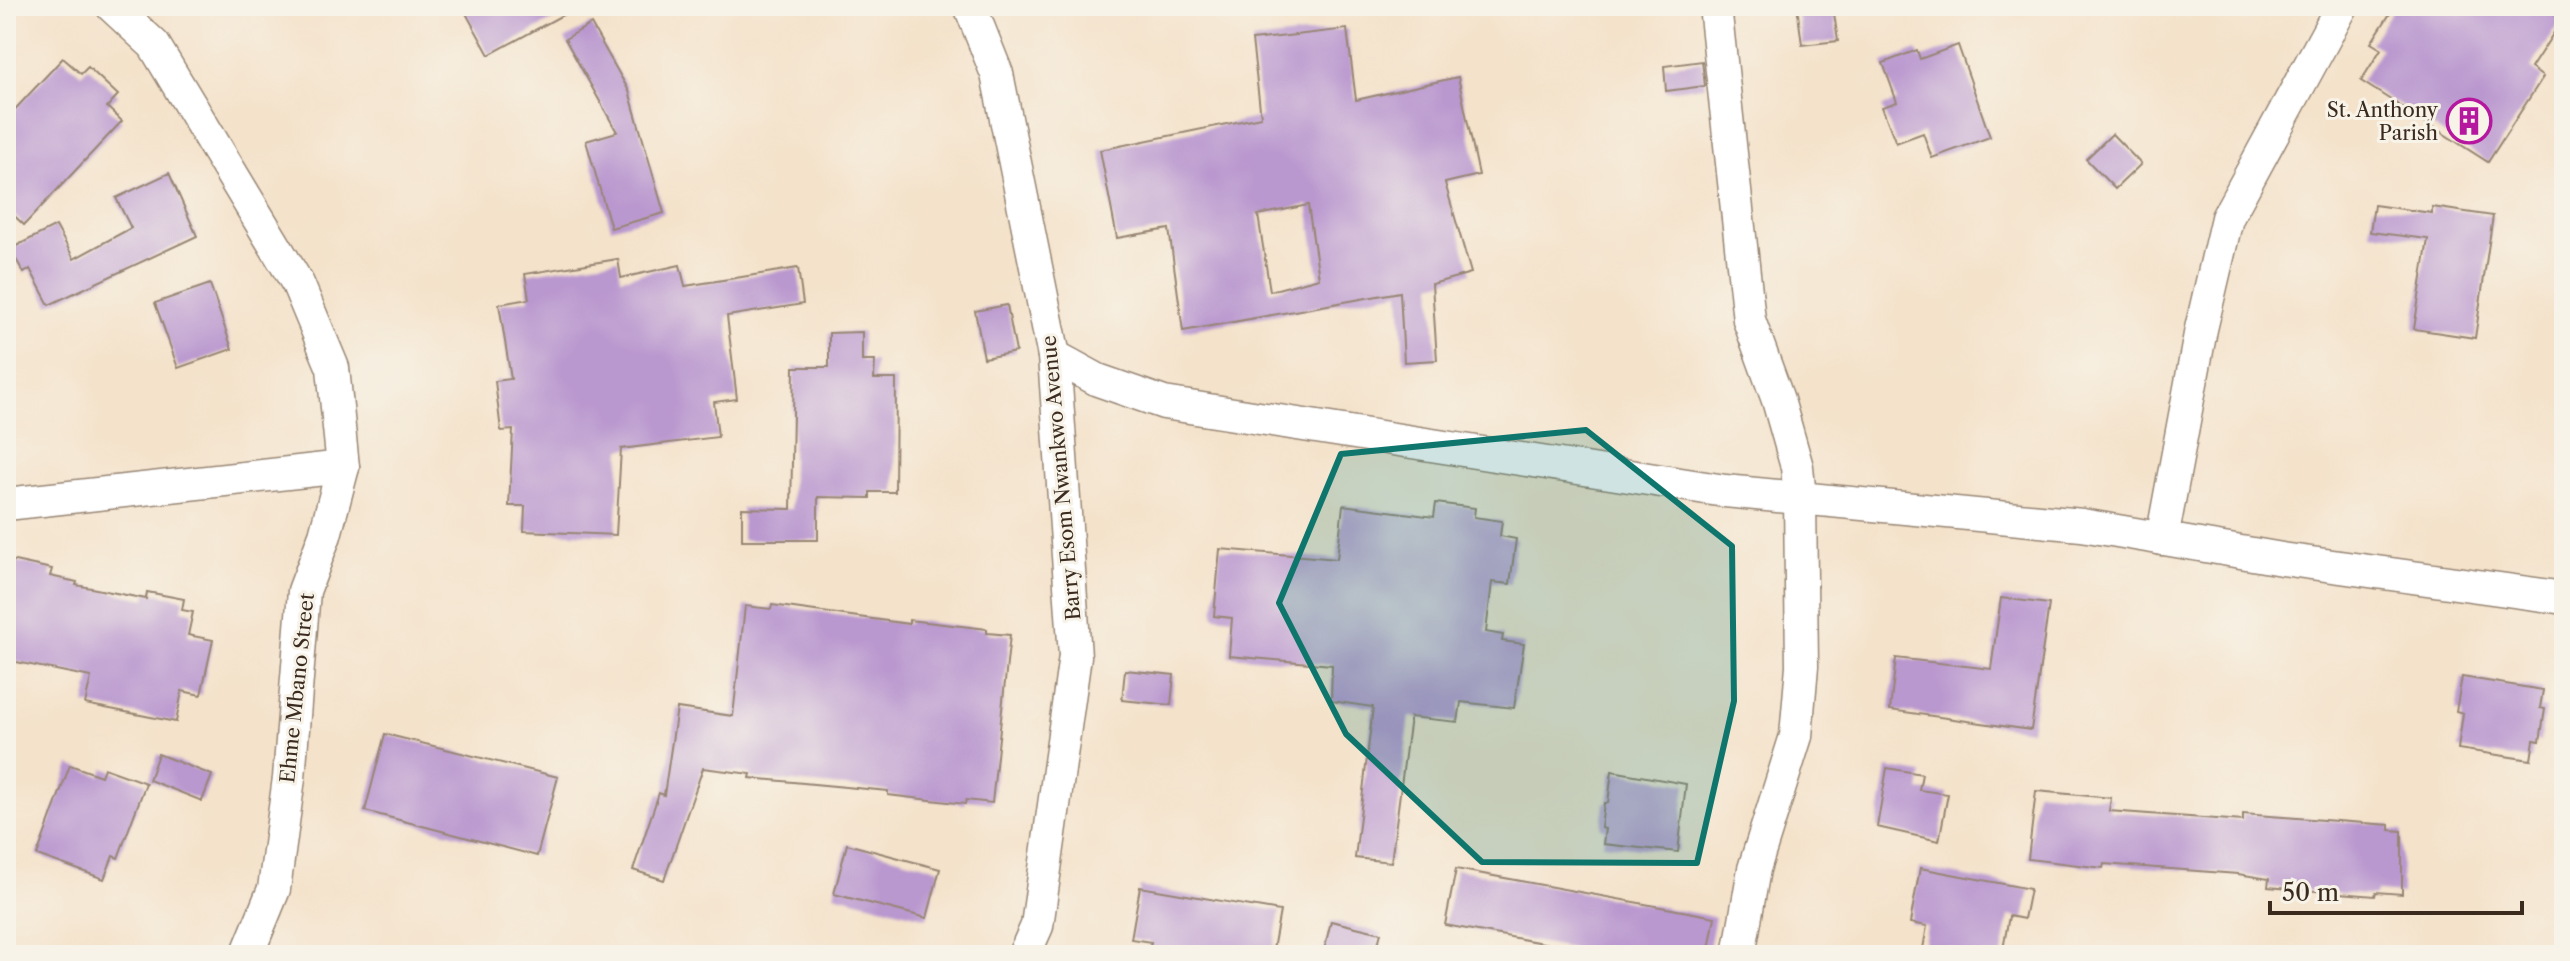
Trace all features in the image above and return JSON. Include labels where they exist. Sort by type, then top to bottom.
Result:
[{"type":"street","name":"Ehme Mbano Street","points":[[112,6],[154,45],[298,284],[333,368],[343,467],[325,535],[304,591],[289,778],[274,889],[247,955]]},
{"type":"street","name":"Barry Esom Nwankwo Avenue","points":[[970,6],[997,74],[1054,356],[1075,656],[1037,926],[1024,955]]},
{"type":"street","points":[[1715,6],[1749,320],[1778,400],[1797,467],[1800,498],[1802,666],[1796,736],[1754,869],[1739,955]]},
{"type":"street","points":[[2162,539],[2201,329],[2227,218],[2342,6]]},
{"type":"street","points":[[1054,356],[1098,380],[1164,403],[1725,491],[2038,520],[2282,559],[2555,593]]},
{"type":"street","points":[[6,504],[343,467]]},
{"type":"highlighted area","points":[[1586,430],[1732,546],[1734,701],[1697,863],[1482,862],[1346,734],[1279,603],[1341,454]]},
{"type":"building","points":[[462,6],[579,6],[489,55]]},
{"type":"building","points":[[1797,6],[1833,6],[1838,41],[1802,45]]},
{"type":"building","name":"St. Anthony Parish","points":[[2395,6],[2541,6],[2562,20],[2531,68],[2543,77],[2488,162],[2361,81],[2381,49],[2371,43]]},
{"type":"building","points":[[591,24],[629,91],[664,213],[611,228],[586,141],[617,132],[565,39]]},
{"type":"building","points":[[1347,29],[1356,100],[1458,77],[1479,175],[1445,183],[1471,273],[1432,284],[1437,360],[1404,362],[1400,292],[1183,331],[1169,229],[1117,238],[1100,150],[1261,117],[1252,40]],"holes":[[[1308,205],[1319,278],[1270,291],[1258,215]]]},
{"type":"building","points":[[1958,45],[1990,137],[1932,158],[1923,133],[1896,143],[1882,107],[1897,102],[1883,63],[1917,50],[1920,59]]},
{"type":"building","points":[[63,58],[81,74],[88,67],[118,95],[107,107],[122,121],[24,225],[6,208],[6,119]]},
{"type":"building","points":[[1702,61],[1705,86],[1666,91],[1664,66]]},
{"type":"building","points":[[2112,134],[2141,164],[2115,189],[2086,159]]},
{"type":"building","points":[[169,173],[197,236],[49,305],[30,269],[24,273],[10,249],[56,226],[74,259],[131,228],[116,198]]},
{"type":"building","points":[[2374,205],[2432,213],[2432,207],[2493,216],[2475,338],[2414,329],[2428,239],[2370,232]]},
{"type":"building","points":[[618,259],[621,278],[680,265],[685,286],[798,268],[803,304],[727,316],[737,399],[714,402],[718,437],[621,449],[616,535],[524,531],[525,506],[509,506],[513,430],[501,431],[495,381],[511,379],[499,304],[529,299],[525,274]]},
{"type":"building","points":[[210,284],[232,349],[178,368],[155,303]]},
{"type":"building","points":[[1007,305],[1016,352],[984,358],[975,311]]},
{"type":"building","points":[[862,332],[862,361],[875,361],[874,379],[896,379],[895,492],[870,492],[870,498],[818,497],[818,540],[742,540],[742,508],[791,509],[794,367],[829,367],[829,333]]},
{"type":"building","points":[[1436,503],[1475,508],[1474,517],[1502,521],[1500,536],[1516,539],[1510,584],[1492,582],[1486,632],[1503,635],[1502,641],[1524,644],[1514,708],[1461,702],[1458,722],[1410,717],[1391,862],[1355,858],[1373,707],[1331,701],[1332,665],[1229,656],[1232,618],[1214,616],[1220,549],[1337,559],[1343,505],[1434,517]]},
{"type":"building","points":[[10,560],[52,569],[50,576],[77,582],[76,585],[146,599],[147,592],[184,599],[182,610],[193,612],[188,635],[213,640],[201,695],[182,691],[176,722],[85,704],[91,677],[6,660],[6,580]]},
{"type":"building","points":[[2001,598],[2049,604],[2031,730],[1890,710],[1896,658],[1991,669]]},
{"type":"building","points":[[772,605],[909,624],[909,620],[987,629],[987,633],[1010,635],[992,803],[966,800],[965,804],[888,795],[888,791],[750,778],[751,774],[703,768],[664,880],[633,870],[659,793],[664,795],[677,708],[733,716],[745,606],[771,609]]},
{"type":"building","points":[[1125,670],[1174,675],[1171,705],[1122,700]]},
{"type":"building","points":[[2462,677],[2543,690],[2540,708],[2545,709],[2540,741],[2534,740],[2531,760],[2458,749],[2463,713],[2456,711]]},
{"type":"building","points":[[385,734],[558,777],[537,856],[365,811]]},
{"type":"building","points":[[158,754],[212,775],[202,801],[149,780]]},
{"type":"building","points":[[70,765],[101,776],[104,768],[146,783],[118,858],[113,856],[104,879],[37,855]]},
{"type":"building","points":[[1887,768],[1922,774],[1919,790],[1948,794],[1939,841],[1877,827]]},
{"type":"building","points":[[1612,771],[1686,784],[1678,852],[1603,844],[1604,803],[1608,803]]},
{"type":"building","points":[[2036,791],[2111,798],[2109,811],[2243,821],[2243,814],[2390,825],[2390,830],[2402,831],[2402,894],[2376,892],[2375,896],[2268,887],[2269,879],[2238,874],[2104,864],[2103,868],[2028,859]]},
{"type":"building","points":[[847,844],[940,869],[927,918],[834,894]]},
{"type":"building","points":[[1920,868],[2030,889],[2024,919],[2009,916],[2002,955],[1952,955],[1923,949],[1927,926],[1910,923]]},
{"type":"building","points":[[1456,869],[1715,917],[1708,955],[1608,955],[1445,925]]},
{"type":"building","points":[[1140,887],[1280,911],[1272,955],[1213,955],[1176,949],[1174,954],[1149,950],[1151,942],[1131,939]]},
{"type":"building","points":[[1331,921],[1381,933],[1375,955],[1323,955]]},
{"type":"place","name":"St. Anthony Parish","points":[[2469,121]]}]
